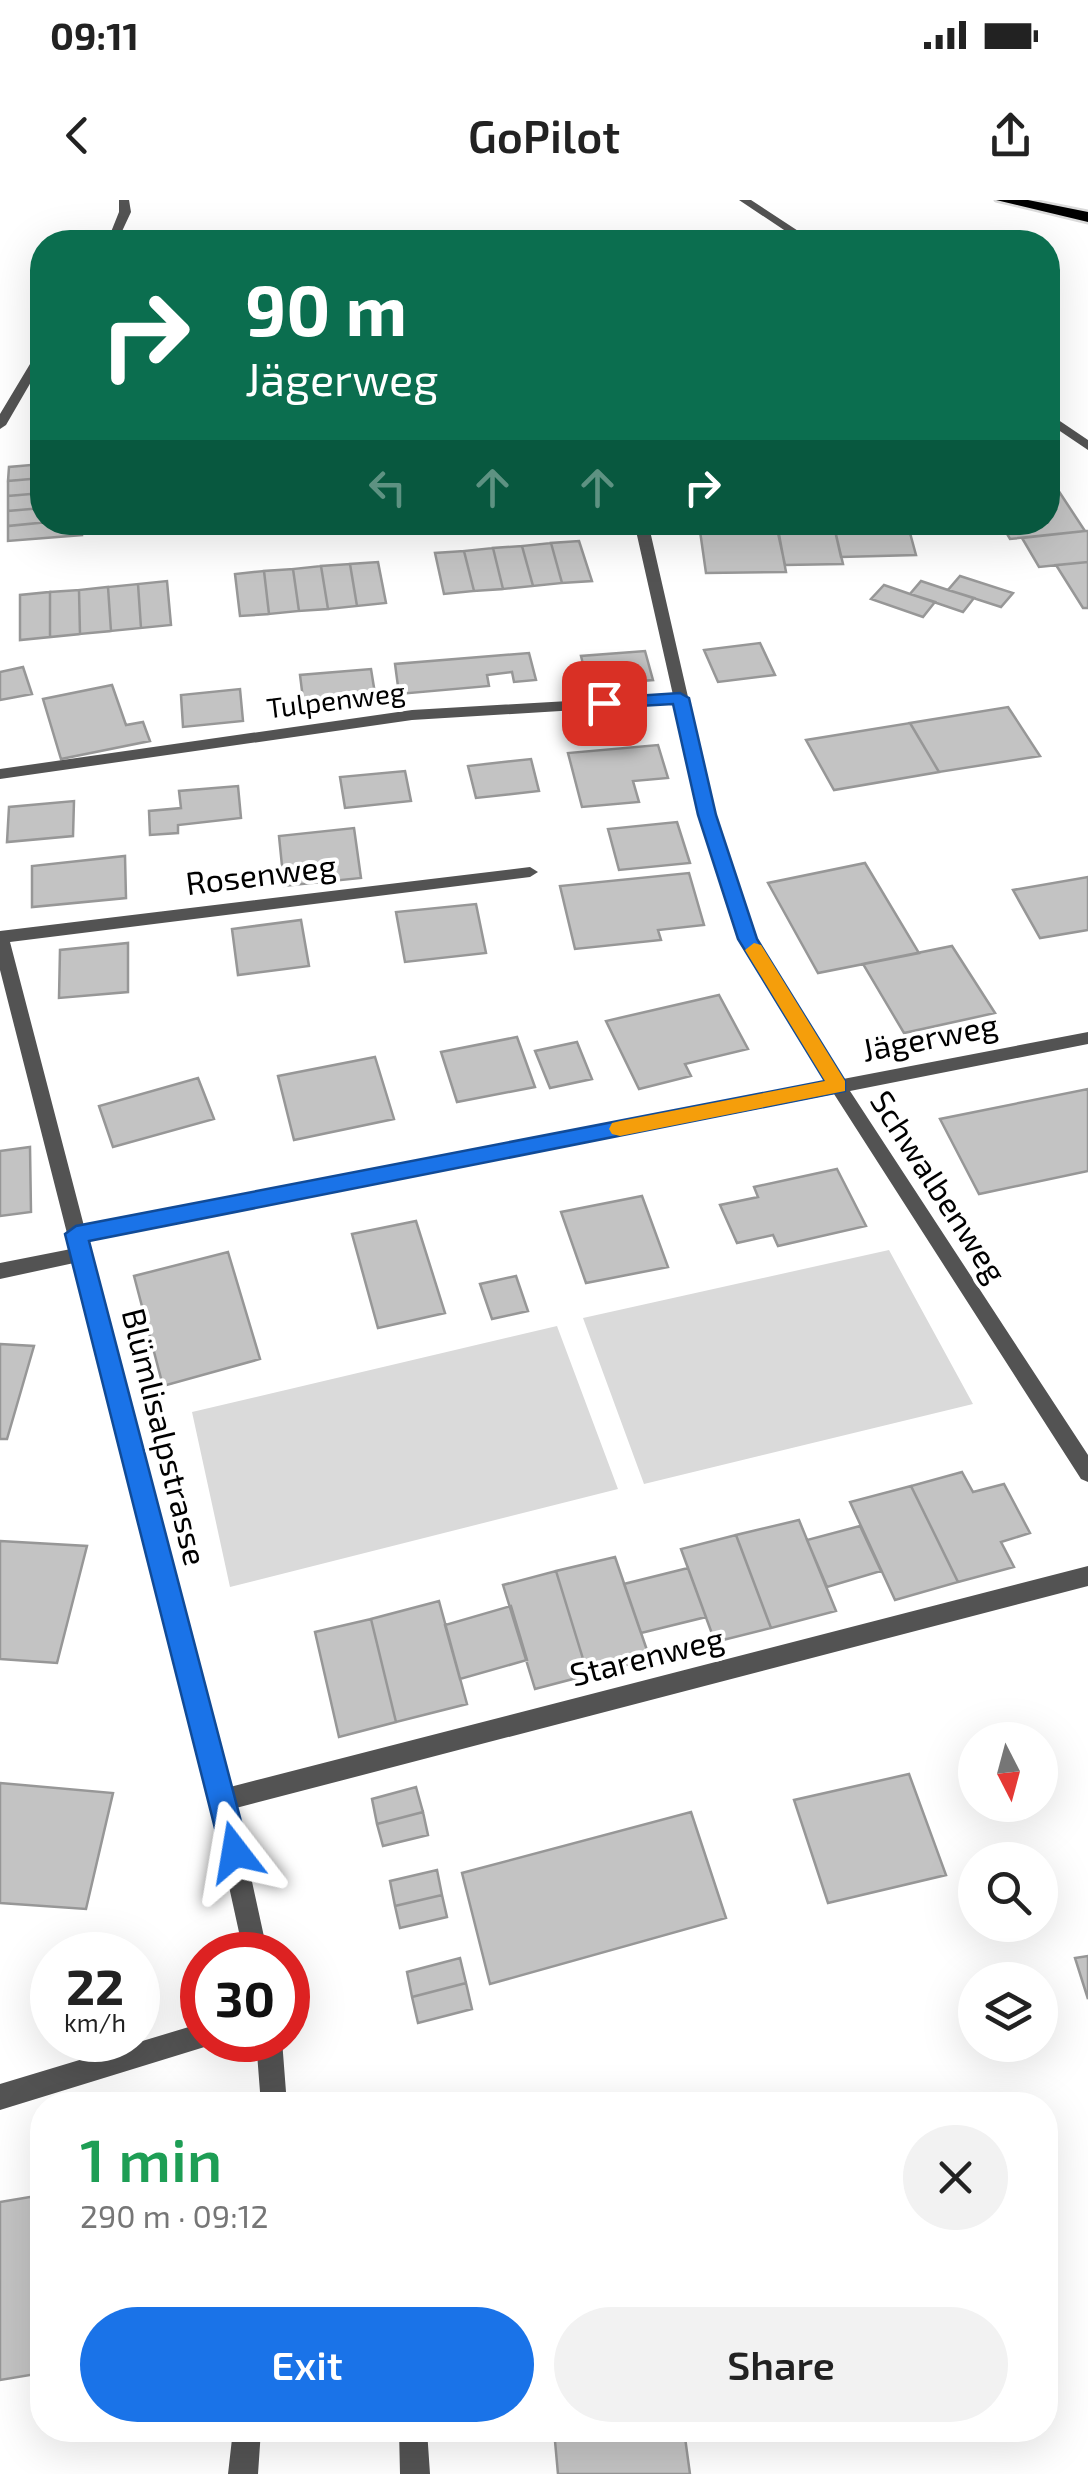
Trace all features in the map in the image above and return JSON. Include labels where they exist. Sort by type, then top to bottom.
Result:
[{"type":"highway","points":[[1004,200],[1088,217]]},
{"type":"highway","points":[[1060,200],[1088,205]]},
{"type":"street","points":[[117,230],[125,212],[124,200]]},
{"type":"street","points":[[744,200],[790,230]]},
{"type":"street","points":[[0,425],[30,374]]},
{"type":"street","points":[[1060,425],[1088,446]]},
{"type":"street","name":"Schwalbenweg","points":[[644,535],[707,815],[748,939],[838,1086],[1088,1473]]},
{"type":"street","name":"Tulpenweg","points":[[0,774],[412,715],[680,698]]},
{"type":"street","name":"Rosenweg","points":[[0,937],[530,872]]},
{"type":"street","name":"Blümlisalpstrasse","points":[[0,937],[222,1800],[251,1932]]},
{"type":"street","name":"Jägerweg","points":[[0,1271],[79,1244],[1088,1038]]},
{"type":"street","name":"Starenweg","points":[[222,1800],[1088,1576]]},
{"type":"street","points":[[0,2098],[180,2043]]},
{"type":"street","points":[[271,2062],[273,2092]]},
{"type":"street","points":[[244,2474],[247,2442]]},
{"type":"street","points":[[414,2442],[416,2474]]},
{"type":"shaded area","points":[[889,1250],[973,1404],[644,1484],[583,1318]]},
{"type":"shaded area","points":[[557,1326],[618,1489],[230,1587],[192,1412]]},
{"type":"building","points":[[30,465],[30,479],[8,481],[9,467]]},
{"type":"building","points":[[30,479],[30,494],[8,496],[8,481]]},
{"type":"building","points":[[1060,493],[1085,531],[1060,534]]},
{"type":"building","points":[[30,494],[30,509],[8,511],[8,496]]},
{"type":"building","points":[[30,509],[30,524],[8,526],[8,511]]},
{"type":"building","points":[[30,524],[30,535],[82,535],[8,541],[8,526]]},
{"type":"building","points":[[1088,531],[1088,562],[1039,567],[1022,538]]},
{"type":"building","points":[[701,535],[779,535],[786,572],[706,573]]},
{"type":"building","points":[[778,535],[836,535],[843,564],[785,565]]},
{"type":"building","points":[[836,535],[911,535],[916,555],[841,557]]},
{"type":"building","points":[[1008,535],[1048,535],[1010,539]]},
{"type":"building","points":[[579,541],[592,581],[562,583],[551,543]]},
{"type":"building","points":[[551,543],[562,583],[533,586],[522,546]]},
{"type":"building","points":[[522,546],[533,586],[503,589],[493,548]]},
{"type":"building","points":[[493,548],[503,589],[474,591],[464,551]]},
{"type":"building","points":[[464,551],[474,591],[444,594],[435,553]]},
{"type":"building","points":[[378,562],[386,603],[357,606],[350,564]]},
{"type":"building","points":[[1088,562],[1088,608],[1083,608],[1056,565]]},
{"type":"building","points":[[350,564],[357,606],[328,609],[321,566]]},
{"type":"building","points":[[321,566],[328,609],[299,611],[293,569]]},
{"type":"building","points":[[293,569],[299,611],[269,614],[264,571]]},
{"type":"building","points":[[264,571],[269,614],[240,616],[235,574]]},
{"type":"building","points":[[960,576],[1013,593],[1001,607],[948,590]]},
{"type":"building","points":[[167,581],[171,625],[141,628],[138,584]]},
{"type":"building","points":[[921,581],[974,598],[963,612],[910,594]]},
{"type":"building","points":[[138,584],[141,628],[111,631],[108,587]]},
{"type":"building","points":[[884,585],[935,602],[923,617],[871,599]]},
{"type":"building","points":[[108,587],[111,631],[80,634],[79,590]]},
{"type":"building","points":[[79,590],[80,634],[50,637],[50,592]]},
{"type":"building","points":[[50,592],[50,637],[20,640],[20,595]]},
{"type":"building","points":[[760,643],[775,675],[718,682],[704,650]]},
{"type":"building","points":[[645,651],[653,680],[588,685],[581,656]]},
{"type":"building","points":[[529,653],[536,680],[514,682],[512,672],[487,675],[489,686],[399,694],[395,664]]},
{"type":"building","points":[[23,667],[32,694],[0,700],[0,672]]},
{"type":"building","points":[[371,669],[376,700],[304,707],[300,675]]},
{"type":"building","points":[[112,685],[126,725],[143,722],[150,741],[61,759],[43,699]]},
{"type":"building","points":[[240,689],[243,721],[183,727],[181,695]]},
{"type":"building","points":[[1008,707],[1040,756],[939,772],[910,723]]},
{"type":"building","points":[[910,723],[939,772],[834,790],[806,740]]},
{"type":"building","points":[[658,745],[668,778],[633,781],[639,802],[582,807],[568,753]]},
{"type":"building","points":[[531,759],[539,791],[476,798],[468,766]]},
{"type":"building","points":[[405,771],[411,801],[345,808],[340,777]]},
{"type":"building","points":[[238,786],[241,818],[178,825],[178,833],[150,835],[149,811],[181,808],[179,791]]},
{"type":"building","points":[[74,801],[73,836],[7,842],[9,807]]},
{"type":"building","points":[[677,822],[690,863],[619,870],[608,829]]},
{"type":"building","points":[[354,828],[361,878],[284,886],[279,836]]},
{"type":"building","points":[[125,856],[126,898],[32,907],[32,866]]},
{"type":"building","points":[[865,863],[919,953],[818,973],[768,883]]},
{"type":"building","points":[[689,873],[704,925],[658,930],[661,940],[575,949],[560,886]]},
{"type":"building","points":[[1088,877],[1088,930],[1040,938],[1013,890]]},
{"type":"building","points":[[476,904],[486,953],[405,962],[396,912]]},
{"type":"building","points":[[301,920],[309,966],[238,975],[232,929]]},
{"type":"building","points":[[128,943],[128,992],[59,998],[60,950]]},
{"type":"building","points":[[952,946],[995,1013],[904,1033],[863,964]]},
{"type":"building","points":[[719,995],[748,1049],[685,1064],[691,1076],[639,1089],[606,1021]]},
{"type":"building","points":[[517,1037],[535,1087],[457,1102],[441,1052]]},
{"type":"building","points":[[577,1042],[592,1079],[550,1088],[535,1051]]},
{"type":"building","points":[[375,1057],[394,1119],[294,1140],[278,1076]]},
{"type":"building","points":[[198,1078],[214,1119],[113,1147],[99,1106]]},
{"type":"building","points":[[1088,1089],[1088,1171],[979,1194],[940,1119]]},
{"type":"building","points":[[30,1147],[31,1212],[0,1216],[0,1151]]},
{"type":"building","points":[[837,1169],[866,1226],[778,1246],[773,1235],[737,1243],[720,1205],[758,1197],[754,1187]]},
{"type":"building","points":[[642,1196],[668,1267],[586,1283],[561,1212]]},
{"type":"building","points":[[416,1221],[445,1313],[378,1328],[352,1234]]},
{"type":"building","points":[[228,1252],[260,1359],[163,1386],[134,1276]]},
{"type":"building","points":[[516,1276],[528,1311],[492,1319],[480,1284]]},
{"type":"building","points":[[0,1344],[34,1346],[7,1439],[0,1439]]},
{"type":"building","points":[[962,1472],[973,1492],[1004,1484],[1030,1533],[1001,1542],[1014,1567],[958,1582],[911,1486]]},
{"type":"building","points":[[911,1486],[958,1582],[895,1600],[850,1502]]},
{"type":"building","points":[[799,1520],[836,1611],[771,1628],[736,1535]]},
{"type":"building","points":[[860,1526],[881,1571],[827,1587],[807,1540]]},
{"type":"building","points":[[736,1535],[771,1628],[715,1642],[681,1549]]},
{"type":"building","points":[[0,1541],[87,1546],[57,1663],[0,1659]]},
{"type":"building","points":[[615,1557],[650,1659],[588,1675],[556,1571]]},
{"type":"building","points":[[688,1568],[706,1617],[641,1633],[624,1584]]},
{"type":"building","points":[[556,1571],[588,1675],[535,1689],[503,1585]]},
{"type":"building","points":[[439,1601],[467,1704],[396,1722],[371,1619]]},
{"type":"building","points":[[511,1606],[527,1660],[460,1679],[445,1625]]},
{"type":"building","points":[[371,1619],[396,1722],[339,1737],[315,1632]]},
{"type":"building","points":[[909,1774],[946,1875],[828,1903],[794,1800]]},
{"type":"building","points":[[0,1783],[113,1793],[86,1909],[0,1903]]},
{"type":"building","points":[[416,1787],[423,1812],[377,1824],[372,1799]]},
{"type":"building","points":[[423,1812],[428,1835],[383,1846],[377,1824]]},
{"type":"building","points":[[691,1812],[726,1918],[490,1984],[462,1873]]},
{"type":"building","points":[[437,1870],[442,1895],[395,1906],[390,1881]]},
{"type":"building","points":[[442,1895],[447,1917],[400,1928],[395,1906]]},
{"type":"building","points":[[1088,1956],[1088,1999],[1075,1958]]},
{"type":"building","points":[[460,1958],[466,1983],[412,1997],[407,1972]]},
{"type":"building","points":[[466,1983],[472,2009],[418,2023],[412,1997]]},
{"type":"building","points":[[30,2197],[30,2375],[0,2380],[0,2202]]},
{"type":"building","points":[[555,2442],[686,2442],[690,2474],[558,2474]]},
{"type":"slow traffic","points":[[620,1129],[838,1086],[754,950]]},
{"type":"route","points":[[235,1852],[76,1234],[838,1086],[748,939],[707,815],[680,698],[604,703]]}]
